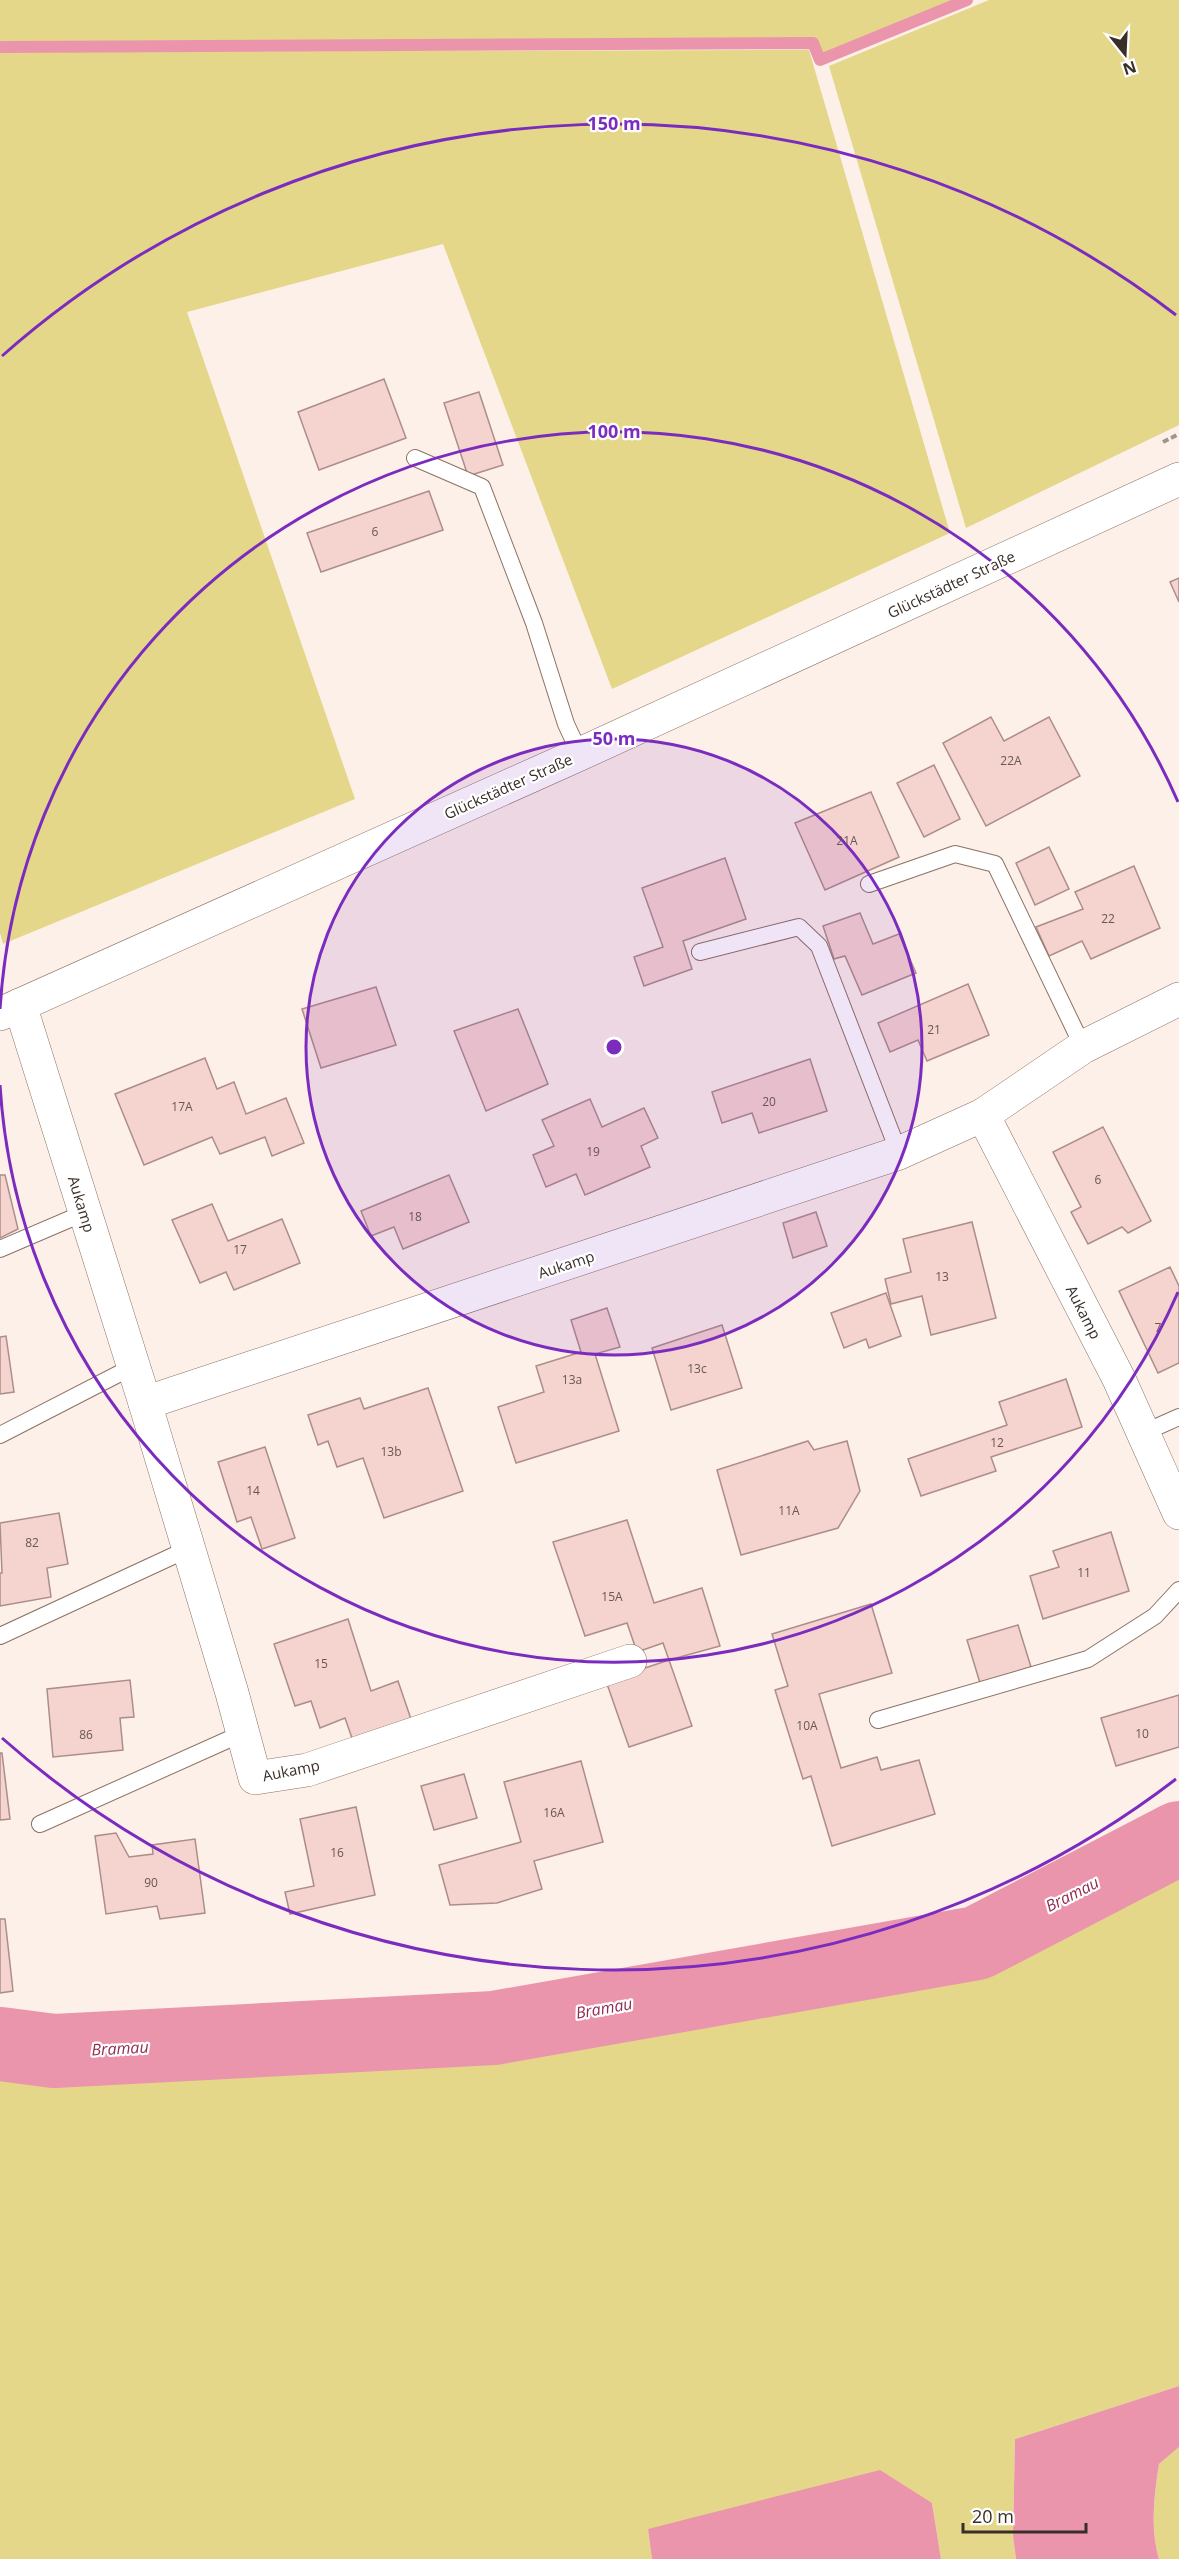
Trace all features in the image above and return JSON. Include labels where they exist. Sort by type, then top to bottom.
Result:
[{"type":"street","name":"Glückstädter Straße","points":[[10,1009],[580,753],[1179,479]]},
{"type":"street","name":"Aukamp","points":[[145,1403],[899,1153],[982,1115],[1083,1047],[1179,999]]},
{"type":"street","name":"Aukamp","points":[[10,1009],[84,1213],[145,1403],[255,1778],[307,1770],[630,1661]]},
{"type":"street","name":"Aukamp","points":[[982,1115],[1119,1379],[1179,1513]]},
{"type":"lane","points":[[415,458],[482,487],[534,623],[566,723],[580,753]]},
{"type":"lane","points":[[869,884],[955,854],[995,864],[1083,1047]]},
{"type":"lane","points":[[700,952],[799,927],[819,946],[899,1153]]},
{"type":"lane","points":[[0,1249],[84,1213]]},
{"type":"lane","points":[[0,1435],[132,1367]]},
{"type":"lane","points":[[1143,1433],[1179,1417]]},
{"type":"lane","points":[[0,1636],[188,1549]]},
{"type":"lane","points":[[878,1720],[1088,1659],[1155,1616],[1179,1590]]},
{"type":"lane","points":[[40,1824],[243,1733]]},
{"type":"shaded area","points":[[0,0],[954,0],[822,56],[816,40],[0,41]]},
{"type":"shaded area","points":[[989,0],[1179,0],[1179,425],[966,528],[829,66]]},
{"type":"shaded area","points":[[809,50],[950,533],[612,689],[443,244],[187,312],[355,799],[3,944],[0,933],[0,52]]},
{"type":"shaded area","points":[[1179,1848],[1179,2386],[1015,2439],[1013,2536],[1016,2559],[941,2559],[932,2503],[648,2529],[652,2559],[0,2559],[0,2058],[52,2066],[491,2043],[980,1951]]},
{"type":"shaded area","points":[[1179,2386],[1179,2447],[1159,2464],[1156,2488],[1154,2536],[1159,2559],[1016,2559],[1013,2536],[1015,2439]]},
{"type":"shaded area","points":[[1179,2447],[1179,2559],[1159,2559],[1154,2535],[1154,2500],[1159,2464]]},
{"type":"shaded area","points":[[880,2470],[932,2503],[941,2559],[652,2559],[648,2529]]},
{"type":"building","points":[[384,379],[406,438],[319,470],[298,412]]},
{"type":"building","points":[[479,392],[503,465],[468,476],[444,403]]},
{"type":"building","points":[[429,491],[443,530],[321,572],[307,533]]},
{"type":"building","points":[[1179,578],[1179,602],[1170,582]]},
{"type":"building","points":[[991,717],[1004,741],[1049,717],[1080,776],[986,826],[943,743]]},
{"type":"building","points":[[934,765],[960,819],[924,837],[897,783]]},
{"type":"building","points":[[871,792],[899,857],[825,890],[795,823]]},
{"type":"building","points":[[1049,847],[1069,889],[1035,905],[1016,863]]},
{"type":"building","points":[[725,858],[746,919],[683,941],[692,969],[644,986],[634,957],[663,947],[642,888]]},
{"type":"building","points":[[1134,866],[1160,928],[1091,959],[1082,941],[1049,956],[1036,927],[1083,909],[1075,892]]},
{"type":"building","points":[[860,913],[873,944],[899,934],[916,973],[862,995],[845,956],[834,959],[823,926]]},
{"type":"building","points":[[968,984],[989,1035],[927,1061],[918,1040],[890,1052],[878,1023]]},
{"type":"building","points":[[376,987],[396,1045],[321,1068],[302,1009]]},
{"type":"building","points":[[518,1009],[548,1084],[486,1111],[454,1031]]},
{"type":"building","points":[[205,1058],[217,1089],[234,1082],[246,1114],[286,1098],[304,1143],[272,1156],[265,1137],[220,1154],[212,1137],[144,1165],[115,1094]]},
{"type":"building","points":[[810,1059],[827,1111],[759,1133],[752,1113],[722,1123],[712,1092]]},
{"type":"building","points":[[590,1099],[602,1127],[644,1108],[658,1138],[641,1146],[650,1167],[585,1195],[576,1174],[546,1187],[533,1155],[554,1146],[542,1120]]},
{"type":"building","points":[[1103,1127],[1151,1221],[1128,1233],[1122,1227],[1088,1244],[1071,1212],[1081,1207],[1053,1152]]},
{"type":"building","points":[[0,1175],[5,1175],[18,1229],[0,1238]]},
{"type":"building","points":[[449,1175],[469,1222],[403,1249],[394,1227],[371,1236],[361,1211]]},
{"type":"building","points":[[212,1204],[228,1241],[282,1219],[300,1263],[234,1290],[226,1272],[200,1283],[172,1220]]},
{"type":"building","points":[[816,1212],[827,1246],[793,1258],[783,1223]]},
{"type":"building","points":[[972,1222],[996,1318],[931,1335],[922,1296],[891,1304],[885,1279],[911,1272],[903,1239]]},
{"type":"building","points":[[1170,1267],[1179,1286],[1179,1363],[1158,1373],[1119,1291]]},
{"type":"building","points":[[886,1293],[901,1336],[869,1348],[866,1339],[844,1348],[831,1313]]},
{"type":"building","points":[[607,1308],[620,1347],[595,1354],[619,1431],[516,1463],[498,1407],[544,1392],[536,1366],[581,1352],[571,1320]]},
{"type":"building","points":[[722,1325],[742,1388],[671,1410],[652,1348]]},
{"type":"building","points":[[6,1336],[14,1392],[0,1394],[0,1337]]},
{"type":"building","points":[[1066,1379],[1082,1427],[991,1457],[996,1471],[921,1496],[908,1459],[1007,1425],[999,1402]]},
{"type":"building","points":[[428,1388],[463,1491],[384,1518],[363,1458],[337,1467],[328,1441],[318,1445],[308,1415],[360,1398],[364,1409]]},
{"type":"building","points":[[808,1441],[814,1450],[847,1441],[860,1491],[838,1528],[741,1555],[717,1470]]},
{"type":"building","points":[[265,1447],[295,1538],[262,1549],[251,1517],[237,1522],[218,1462]]},
{"type":"building","points":[[59,1513],[68,1564],[47,1568],[51,1597],[0,1606],[0,1573],[2,1573],[0,1523]]},
{"type":"building","points":[[627,1520],[654,1603],[702,1588],[720,1646],[669,1660],[663,1643],[637,1652],[627,1623],[585,1636],[553,1542]]},
{"type":"building","points":[[1111,1532],[1129,1591],[1043,1619],[1030,1576],[1059,1567],[1053,1551]]},
{"type":"building","points":[[871,1604],[892,1673],[819,1694],[841,1768],[877,1757],[881,1770],[919,1760],[935,1814],[832,1846],[811,1776],[803,1779],[775,1690],[788,1686],[772,1634]]},
{"type":"building","points":[[348,1619],[371,1691],[398,1681],[412,1722],[353,1741],[345,1718],[320,1728],[311,1701],[295,1706],[274,1644]]},
{"type":"building","points":[[1018,1625],[1031,1667],[980,1683],[967,1640]]},
{"type":"building","points":[[669,1660],[692,1726],[629,1747],[606,1681]]},
{"type":"building","points":[[130,1680],[134,1717],[120,1718],[123,1750],[53,1757],[47,1689]]},
{"type":"building","points":[[1179,1695],[1179,1747],[1116,1766],[1101,1718]]},
{"type":"building","points":[[0,1753],[2,1753],[10,1819],[0,1820]]},
{"type":"building","points":[[581,1761],[603,1842],[534,1861],[542,1889],[497,1903],[450,1905],[439,1865],[521,1842],[504,1782]]},
{"type":"building","points":[[464,1774],[477,1818],[434,1830],[421,1786]]},
{"type":"building","points":[[356,1807],[375,1895],[290,1914],[285,1892],[314,1886],[300,1819]]},
{"type":"building","points":[[116,1833],[129,1857],[153,1854],[152,1845],[195,1839],[205,1913],[160,1919],[157,1906],[106,1914],[95,1836]]},
{"type":"building","points":[[0,1919],[5,1919],[13,1991],[0,1993]]},
{"type":"waterway","points":[[0,47],[813,43],[820,60],[967,0]]},
{"type":"waterway","name":"Bramau","points":[[0,2044],[54,2051],[494,2028],[977,1943],[1179,1838]]}]
